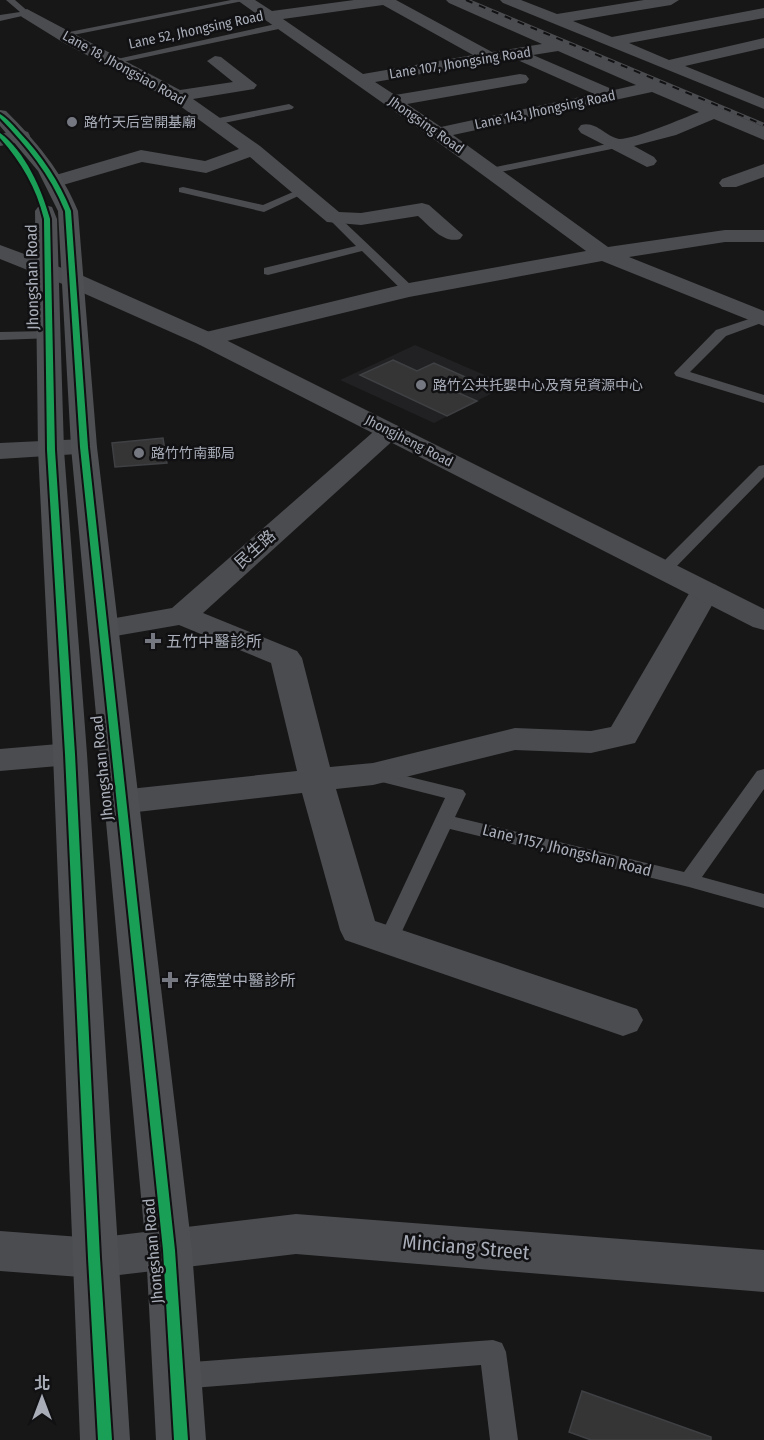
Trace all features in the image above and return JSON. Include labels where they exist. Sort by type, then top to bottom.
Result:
[{"type":"main road","name":"Jhongshan Road","points":[[5,133],[42,160],[56,182],[68,211],[61,276],[48,335],[51,450],[70,754],[105,1440]]},
{"type":"main road","name":"Jhongshan Road","points":[[5,133],[41,192],[61,276],[84,447],[169,1250],[182,1440]]},
{"type":"street","name":"Jhongsing Road","points":[[245,0],[392,100],[604,254],[763,319]]},
{"type":"street","points":[[278,21],[386,0],[490,58]]},
{"type":"street","points":[[454,0],[764,134]]},
{"type":"street","points":[[508,0],[764,104]]},
{"type":"street","points":[[557,19],[678,3],[764,38]]},
{"type":"street","points":[[610,42],[764,13]]},
{"type":"street","name":"Lane 18, Jhongsiao Road","points":[[27,14],[70,40],[178,96],[253,150],[334,218]]},
{"type":"street","points":[[667,64],[764,43]]},
{"type":"street","name":"Lane 107, Jhongsing Road","points":[[361,79],[558,46]]},
{"type":"street","points":[[517,54],[614,96]]},
{"type":"street","points":[[178,96],[248,85],[216,61]]},
{"type":"street","points":[[392,100],[520,79]]},
{"type":"street","points":[[735,92],[764,85]]},
{"type":"street","name":"Lane 143, Jhongsing Road","points":[[438,133],[651,87]]},
{"type":"street","points":[[617,145],[670,131],[712,113]]},
{"type":"street","points":[[587,129],[647,161]]},
{"type":"street","points":[[56,182],[141,156],[206,167],[253,150]]},
{"type":"street","points":[[729,183],[764,170]]},
{"type":"street","points":[[334,218],[361,219],[422,209],[453,235]]},
{"type":"street","points":[[206,339],[409,290],[604,254],[725,236],[764,236]]},
{"type":"street","name":"Jhongjheng Road","points":[[0,251],[206,339],[764,621]]},
{"type":"street","name":"民生路","points":[[182,615],[388,431]]},
{"type":"street","points":[[0,451],[84,447]]},
{"type":"street","points":[[120,802],[374,774],[515,739],[591,742],[624,735],[705,591]]},
{"type":"street","points":[[104,629],[182,615],[286,658],[316,780],[359,930],[623,1020]]},
{"type":"street","points":[[0,759],[70,754]]},
{"type":"street","name":"Minciang Street","points":[[0,1251],[94,1258],[296,1234],[764,1270]]},
{"type":"lane","name":"Lane 18, Jhongsiao Road","points":[[10,0],[27,14]]},
{"type":"lane","points":[[63,34],[245,0]]},
{"type":"lane","points":[[0,18],[27,14]]},
{"type":"lane","name":"Lane 52, Jhongsing Road","points":[[113,61],[278,21]]},
{"type":"lane","points":[[214,122],[289,107]]},
{"type":"lane","points":[[491,171],[617,145]]},
{"type":"lane","points":[[183,190],[264,209],[304,191]]},
{"type":"lane","points":[[334,218],[409,290]]},
{"type":"lane","points":[[268,271],[364,247]]},
{"type":"lane","points":[[763,319],[721,333],[681,373],[764,399]]},
{"type":"lane","points":[[0,336],[48,335]]},
{"type":"lane","points":[[664,570],[764,469]]},
{"type":"lane","points":[[374,774],[456,794],[388,939]]},
{"type":"lane","points":[[689,880],[764,775]]},
{"type":"lane","name":"Lane 1157, Jhongshan Road","points":[[445,821],[689,880],[764,901]]},
{"type":"lane","points":[[177,1376],[493,1352],[504,1440]]},
{"type":"shaded area","name":"路竹公共托嬰中心及育兒資源中心","points":[[415,345],[508,385],[434,423],[340,380]]},
{"type":"building","name":"路竹公共托嬰中心及育兒資源中心","points":[[393,360],[417,371],[434,363],[472,380],[452,390],[477,401],[447,416],[360,375]]},
{"type":"building","name":"路竹竹南郵局","points":[[163,438],[167,463],[115,467],[112,443]]},
{"type":"building","points":[[582,1391],[711,1437],[711,1440],[591,1440],[569,1432]]},
{"type":"railway","points":[[466,0],[764,125]]},
{"type":"cycle path","points":[[0,115],[31,148],[48,171],[68,211],[84,447],[169,1250],[181,1440]]},
{"type":"cycle path","points":[[0,135],[30,174],[40,194],[47,219],[51,450],[70,754],[105,1440]]},
{"type":"place","name":"路竹天后宮開基廟","points":[[72,122]]},
{"type":"place","name":"路竹公共托嬰中心及育兒資源中心","points":[[421,385]]},
{"type":"place","name":"路竹竹南郵局","points":[[139,453]]},
{"type":"place","name":"五竹中醫診所","points":[[153,641]]},
{"type":"place","name":"存德堂中醫診所","points":[[170,980]]}]
